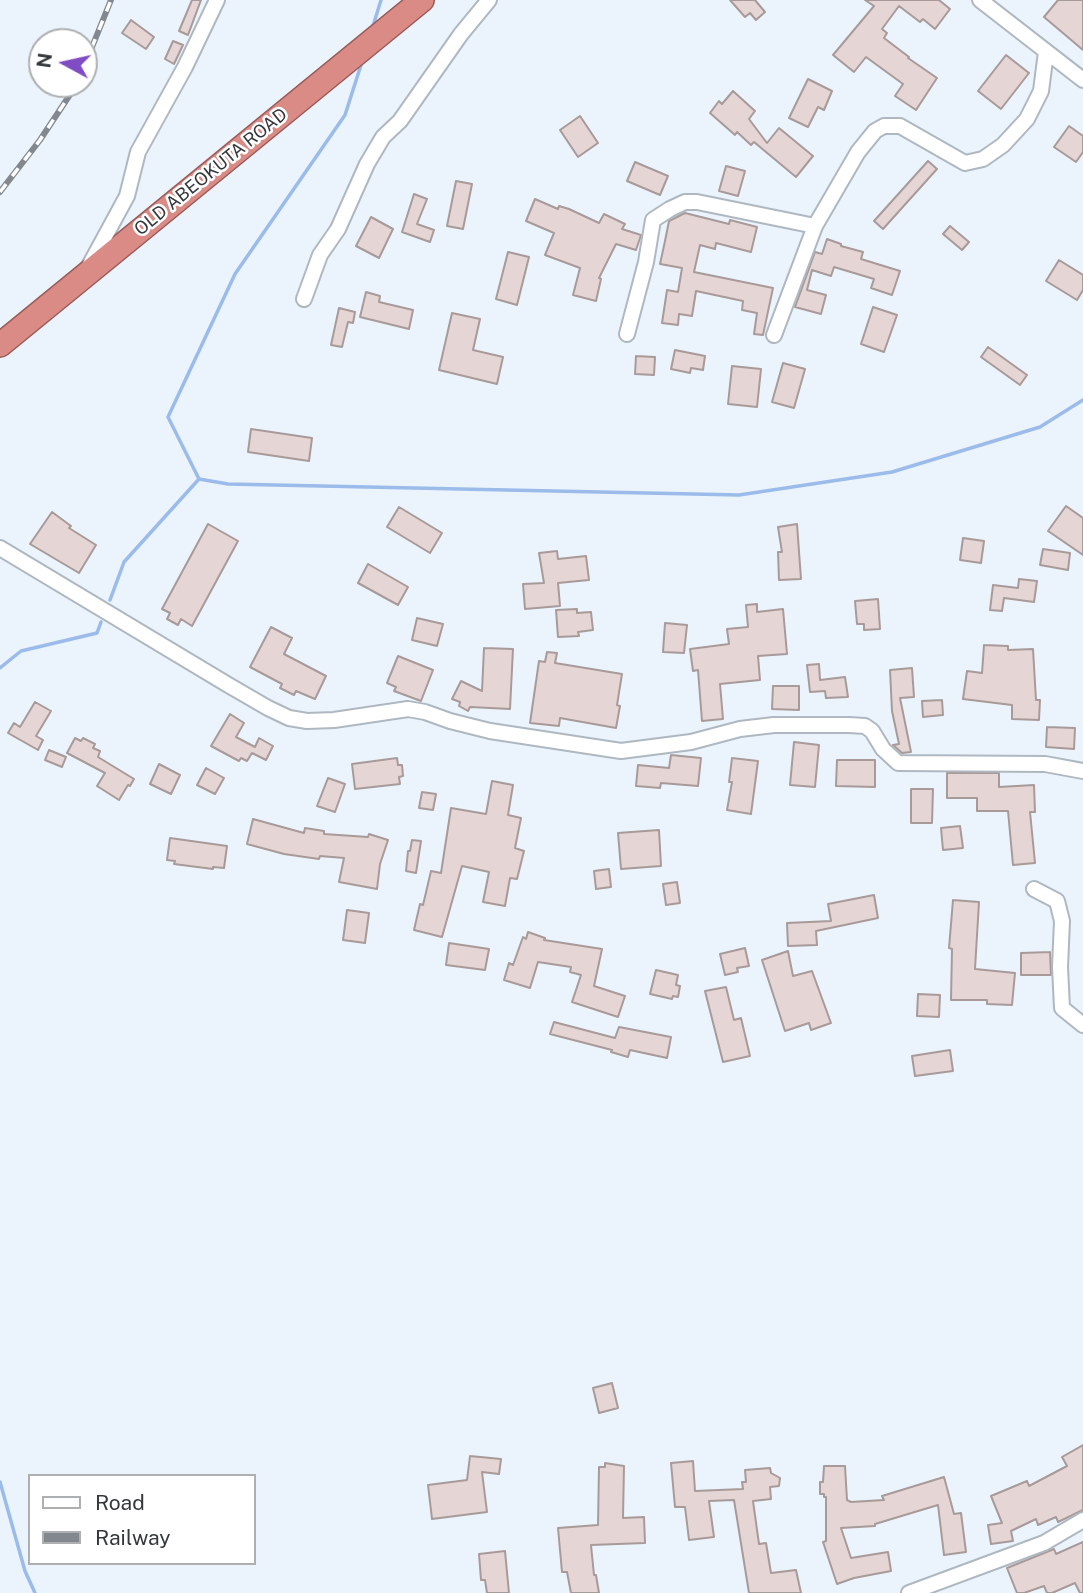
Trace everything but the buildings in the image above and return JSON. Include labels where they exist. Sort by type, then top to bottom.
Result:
[{"type":"highway","name":"OLD ABEOKUTA ROAD","points":[[0,345],[422,0]]},
{"type":"street","points":[[83,277],[127,196],[138,152],[185,67],[217,0]]},
{"type":"street","points":[[303,299],[320,255],[338,229],[383,137],[400,121],[461,34],[489,0]]},
{"type":"street","points":[[981,0],[1083,80]]},
{"type":"street","points":[[774,335],[815,226],[858,152],[875,131],[884,126],[900,126],[965,163],[983,159],[1003,145],[1027,119],[1041,90],[1046,52]]},
{"type":"street","points":[[627,334],[646,262],[649,230],[653,220],[670,209],[685,202],[697,202],[815,226]]},
{"type":"street","points":[[0,548],[230,686],[289,718],[307,721],[334,720],[408,709],[490,731],[621,751],[691,742],[740,729],[774,726],[865,726],[898,763],[1045,764],[1083,771]]},
{"type":"street","points":[[1034,889],[1057,901],[1062,921],[1062,1008],[1083,1025]]},
{"type":"street","points":[[909,1593],[1044,1544],[1083,1520]]},
{"type":"waterway","points":[[373,26],[381,0]]},
{"type":"waterway","points":[[110,600],[124,562],[199,479],[168,417],[235,274],[345,115],[361,65]]},
{"type":"waterway","points":[[199,479],[228,484],[739,495],[892,472],[1040,427],[1083,400]]},
{"type":"waterway","points":[[0,668],[21,651],[97,633],[101,622]]},
{"type":"waterway","points":[[0,1482],[25,1571],[35,1593]]},
{"type":"railway","points":[[98,32],[111,0]]},
{"type":"railway","points":[[0,192],[68,98]]}]
